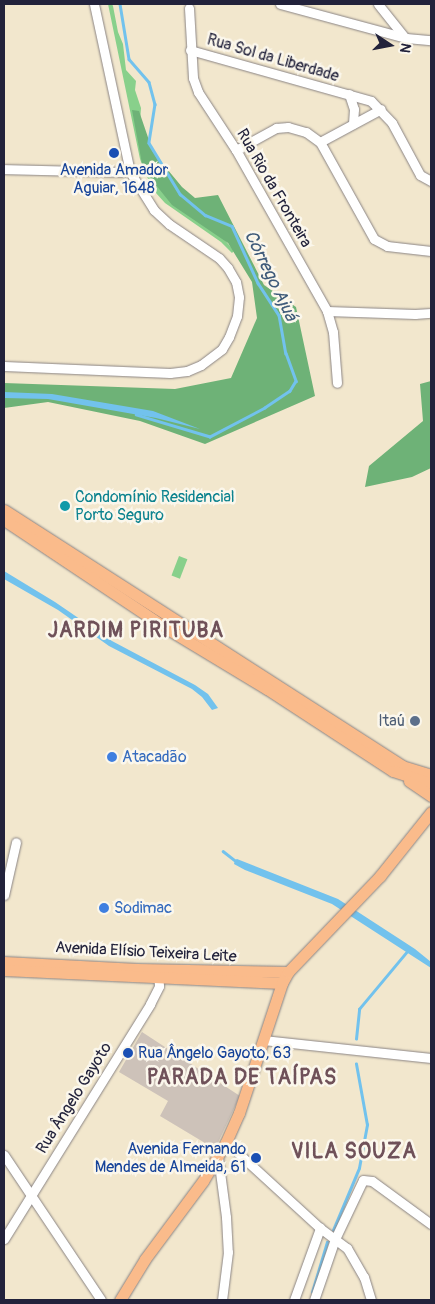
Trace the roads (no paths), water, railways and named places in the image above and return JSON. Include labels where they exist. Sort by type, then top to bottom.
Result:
[{"type":"main road","points":[[4,510],[402,766],[431,775]]},
{"type":"main road","points":[[4,520],[166,628],[267,689],[431,796]]},
{"type":"main road","points":[[393,771],[431,783]]},
{"type":"main road","points":[[120,1300],[144,1260],[203,1181],[226,1142],[240,1113],[285,978],[396,858],[431,812]]},
{"type":"main road","name":"Avenida Elísio Teixeira Leite","points":[[4,962],[38,968]]},
{"type":"main road","name":"Avenida Elísio Teixeira Leite","points":[[4,970],[38,968],[285,978]]},
{"type":"street","points":[[4,366],[170,373],[202,365],[222,349],[237,316],[239,297],[236,282],[219,258],[169,224],[154,210],[130,172],[94,4]]},
{"type":"street","points":[[280,4],[406,38],[431,40]]},
{"type":"street","points":[[378,4],[406,38]]},
{"type":"street","name":"Rua Rio da Fronteira","points":[[189,8],[190,50],[193,78],[198,92],[236,150],[327,311],[333,332],[336,383]]},
{"type":"street","name":"Rua Sol da Liberdade","points":[[190,50],[372,101],[381,109],[401,137],[420,175],[431,180]]},
{"type":"street","name":"Rua Sol da Liberdade","points":[[349,94],[354,109],[352,124]]},
{"type":"street","points":[[320,142],[381,109]]},
{"type":"street","points":[[236,150],[282,126],[306,132],[320,142],[374,239],[387,246],[431,251]]},
{"type":"street","points":[[4,169],[130,172]]},
{"type":"street","points":[[327,311],[431,313]]},
{"type":"street","points":[[4,895],[16,842]]},
{"type":"street","name":"Rua Ângelo Gayoto","points":[[4,1239],[150,1004],[159,986],[158,974]]},
{"type":"street","points":[[264,1040],[431,1058]]},
{"type":"street","points":[[226,1142],[320,1228],[347,1248],[356,1260],[364,1277],[371,1300]]},
{"type":"street","points":[[4,1155],[100,1300]]},
{"type":"street","points":[[218,1157],[226,1217],[228,1252],[222,1300]]},
{"type":"street","points":[[314,1300],[335,1239],[363,1180],[372,1181],[431,1224]]},
{"type":"street","points":[[294,1300],[320,1228]]},
{"type":"water","points":[[4,392],[52,394],[153,411],[200,429],[156,418],[48,399],[4,398]]},
{"type":"water","points":[[4,571],[55,602],[112,641],[195,685],[208,694],[218,708],[212,710],[202,697],[192,689],[109,646],[58,610],[4,579]]},
{"type":"water","points":[[237,859],[338,899],[415,949],[431,962],[431,968],[332,904],[245,870],[234,864]]},
{"type":"waterway","name":"Córrego Ajuá","points":[[120,4],[129,59],[149,82],[155,104],[149,143],[180,194],[205,215],[232,226],[258,283],[279,315],[286,353],[296,381],[290,391],[265,408],[210,437],[136,415]]},
{"type":"waterway","points":[[223,851],[237,862]]},
{"type":"waterway","points":[[356,1039],[359,1009],[409,949]]},
{"type":"waterway","points":[[333,1230],[359,1168],[367,1125],[356,1064]]},
{"type":"waterway","points":[[312,1292],[327,1242]]},
{"type":"place","name":"Avenida Amador Aguiar, 1648","points":[[114,153]]},
{"type":"place","name":"Condomínio Residencial Porto Seguro","points":[[65,506]]},
{"type":"place","name":"Itaú","points":[[415,721]]},
{"type":"place","name":"Atacadão","points":[[112,757]]},
{"type":"place","name":"Sodimac","points":[[104,908]]},
{"type":"place","name":"Rua Ângelo Gayoto, 63","points":[[128,1053]]},
{"type":"place","name":"Avenida Fernando Mendes de Almeida, 61","points":[[256,1158]]},
{"type":"district","name":"JARDIM PIRITUBA","points":[[136,631]]},
{"type":"district","name":"PARADA DE TAÍPAS","points":[[242,1078]]},
{"type":"district","name":"VILA SOUZA","points":[[354,1152]]}]
